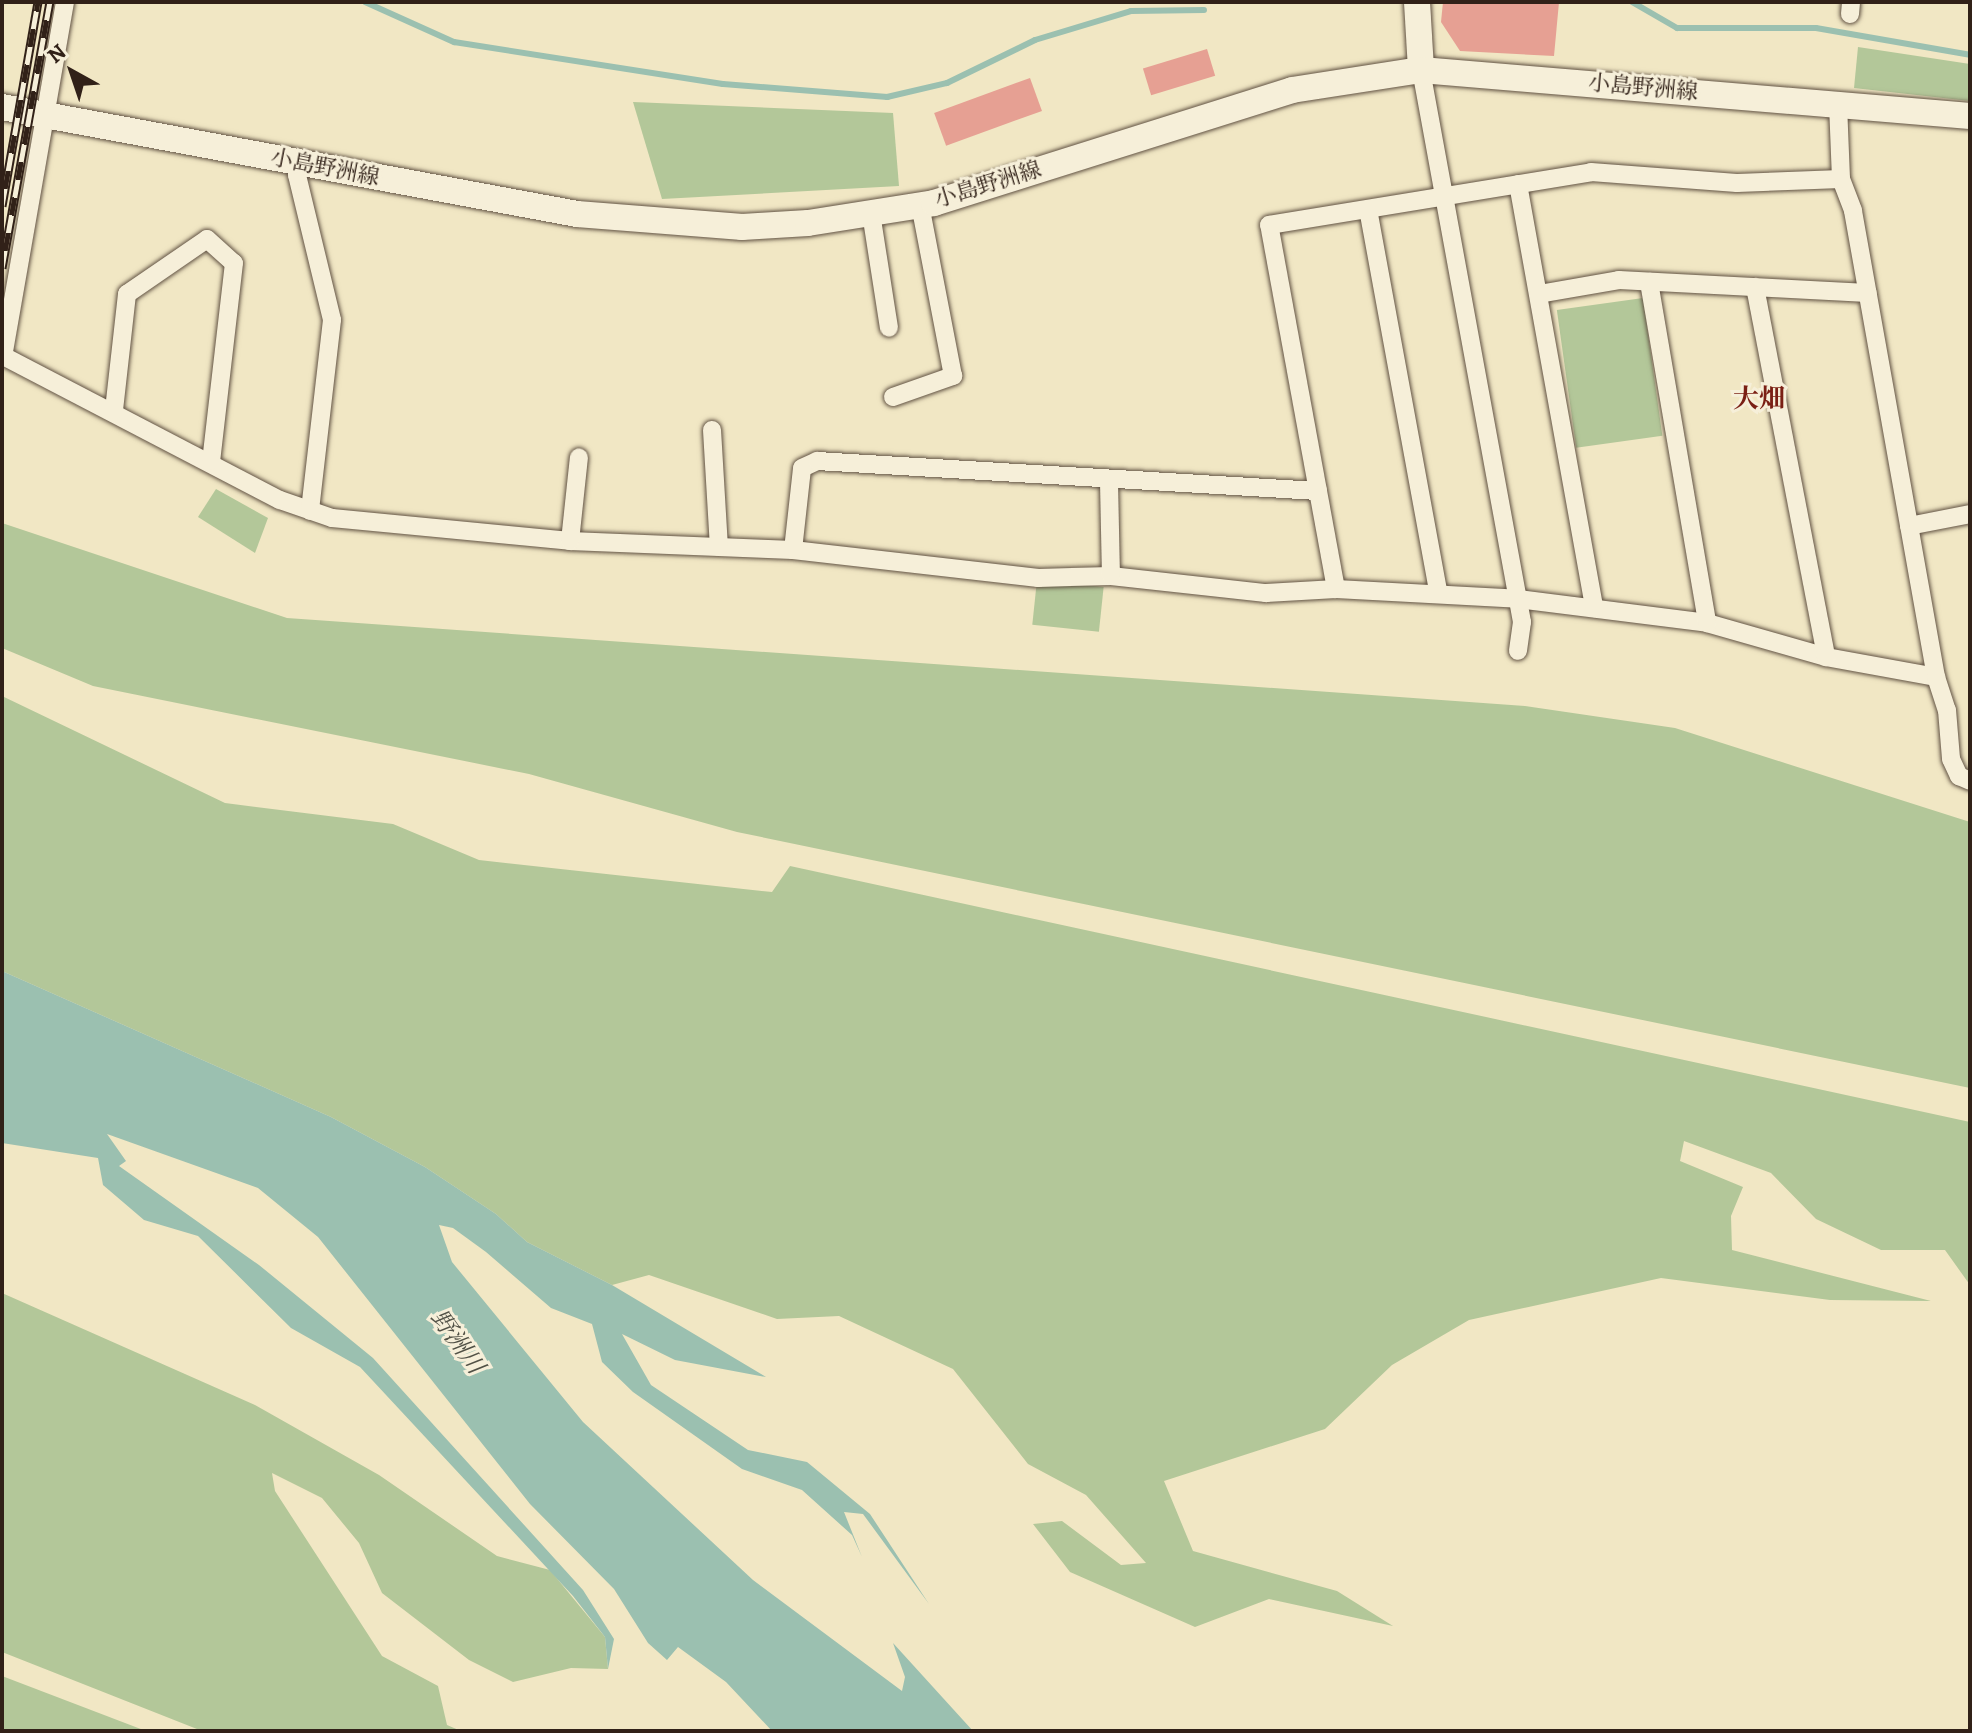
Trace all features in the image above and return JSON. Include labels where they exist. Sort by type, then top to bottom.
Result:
[{"type":"main road","points":[[1417,2],[1421,70]]},
{"type":"main road","name":"小島野洲線","points":[[2,107],[577,214],[677,225],[808,223],[920,205],[1292,90],[1421,70],[1970,116]]},
{"type":"street","points":[[65,2],[3,356],[310,511],[332,518],[570,541],[793,550],[1038,578],[1111,576],[1266,593],[1336,589],[1518,599],[1707,623],[1826,657],[1936,677]]},
{"type":"street","points":[[1421,70],[1522,622],[1518,651]]},
{"type":"street","points":[[1838,104],[1841,179],[1853,211],[1936,677],[1947,710],[1951,759],[1959,776],[1970,781]]},
{"type":"street","points":[[298,162],[297,175],[332,320],[310,511]]},
{"type":"street","points":[[1336,589],[1269,225],[1591,172],[1737,183],[1841,179]]},
{"type":"street","points":[[1518,184],[1594,608]]},
{"type":"street","points":[[893,397],[953,376],[920,205]]},
{"type":"street","points":[[1368,209],[1439,594]]},
{"type":"street","points":[[871,213],[889,328]]},
{"type":"street","points":[[114,410],[127,294],[207,239],[234,263],[211,461]]},
{"type":"street","points":[[1539,294],[1619,280],[1868,293]]},
{"type":"street","points":[[1649,282],[1707,623]]},
{"type":"street","points":[[1755,287],[1826,657]]},
{"type":"street","points":[[712,430],[719,547]]},
{"type":"street","points":[[570,541],[579,457]]},
{"type":"street","points":[[793,550],[802,468],[817,461],[1109,482],[1318,491]]},
{"type":"street","points":[[1109,482],[1111,576]]},
{"type":"street","points":[[1909,526],[1970,514]]},
{"type":"shaded area","points":[[1858,47],[1970,64],[1970,101],[1854,88]]},
{"type":"shaded area","points":[[633,102],[893,113],[899,186],[662,199]]},
{"type":"shaded area","points":[[1643,298],[1662,436],[1576,448],[1557,310]]},
{"type":"shaded area","points":[[216,489],[268,518],[255,553],[198,517]]},
{"type":"shaded area","points":[[2,523],[287,618],[1525,706],[1675,728],[1970,822],[1970,1088],[737,832],[529,774],[93,686],[2,648]]},
{"type":"shaded area","points":[[1037,580],[1104,587],[1099,632],[1032,625]]},
{"type":"shaded area","points":[[2,696],[225,803],[393,824],[479,860],[772,892],[790,866],[1970,1122],[1970,1285],[1945,1250],[1881,1250],[1816,1219],[1771,1173],[1684,1141],[1680,1161],[1743,1187],[1731,1216],[1732,1250],[1931,1301],[1830,1300],[1661,1278],[1469,1320],[1392,1365],[1325,1429],[1164,1481],[1193,1551],[1337,1591],[1393,1626],[1269,1599],[1195,1627],[1070,1572],[1033,1524],[1062,1521],[1121,1565],[1146,1563],[1086,1495],[1028,1464],[953,1369],[839,1316],[777,1319],[649,1275],[612,1285],[527,1242],[496,1214],[425,1167],[331,1117],[2,971]]},
{"type":"shaded area","points":[[2,1293],[255,1405],[379,1475],[497,1556],[550,1570],[605,1637],[608,1669],[571,1668],[513,1682],[469,1660],[382,1593],[359,1543],[322,1498],[272,1473],[275,1491],[382,1656],[438,1686],[447,1725],[461,1731],[202,1731],[2,1652]]},
{"type":"shaded area","points":[[2,1676],[146,1731],[2,1731]]},
{"type":"water","name":"野洲川","points":[[2,971],[331,1117],[425,1167],[496,1214],[527,1242],[612,1285],[766,1377],[675,1360],[622,1334],[651,1385],[748,1450],[807,1462],[870,1514],[929,1604],[863,1514],[844,1512],[862,1557],[852,1535],[802,1490],[742,1469],[633,1392],[602,1362],[592,1324],[551,1308],[486,1252],[453,1228],[439,1225],[452,1262],[583,1422],[753,1580],[902,1691],[905,1677],[893,1643],[973,1731],[772,1731],[726,1682],[678,1647],[667,1660],[648,1643],[614,1589],[530,1504],[318,1237],[258,1188],[107,1134],[126,1161],[119,1166],[259,1265],[373,1358],[583,1590],[614,1639],[608,1669],[605,1637],[573,1596],[360,1367],[291,1328],[198,1236],[144,1220],[103,1185],[98,1158],[2,1143]]},
{"type":"building","points":[[1443,2],[1559,2],[1554,56],[1460,51],[1441,22]]},
{"type":"building","points":[[1207,49],[1215,76],[1151,95],[1143,69]]},
{"type":"building","points":[[1030,78],[1042,111],[946,146],[934,113]]},
{"type":"waterway","points":[[365,2],[454,42],[723,84],[887,97],[947,83],[1035,40],[1131,11],[1204,10]]},
{"type":"waterway","points":[[1632,2],[1677,28],[1816,28],[1970,55]]},
{"type":"railway","points":[[2,206],[38,2]]},
{"type":"railway","points":[[2,268],[50,2]]},
{"type":"district","name":"大畑","points":[[1759,399]]}]
